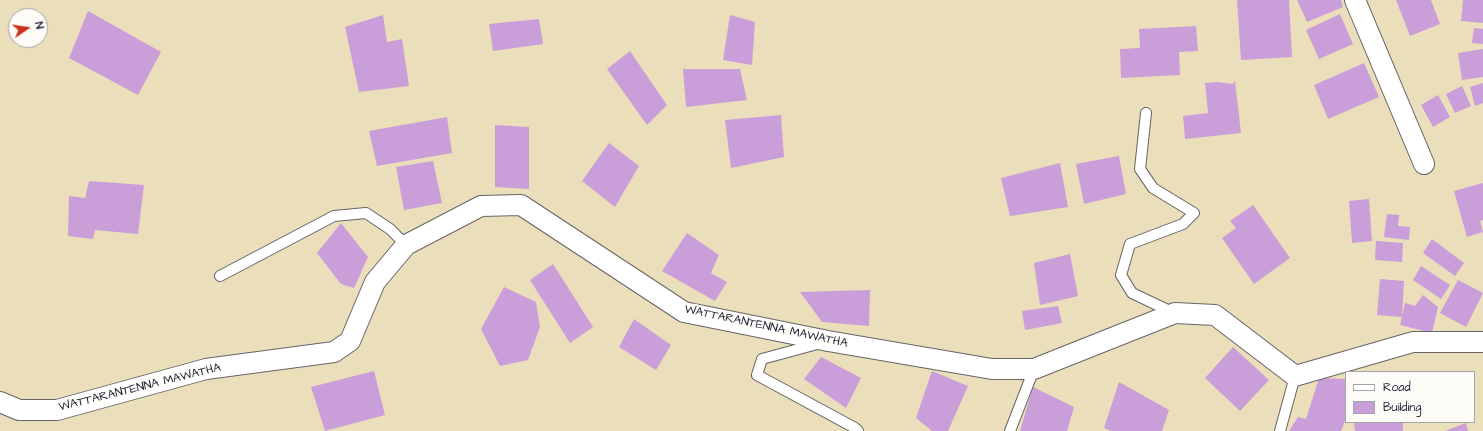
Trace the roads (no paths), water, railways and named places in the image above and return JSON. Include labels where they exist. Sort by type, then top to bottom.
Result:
[{"type":"street","points":[[1356,0],[1424,164]]},
{"type":"street","name":"WATTARANTENNA MAWATHA","points":[[0,402],[18,410],[57,410],[206,369],[334,352],[350,341],[375,282],[406,245],[481,206],[521,205],[684,312],[828,341],[992,369],[1034,369],[1174,313],[1215,315],[1295,376]]},
{"type":"street","points":[[1295,376],[1413,342],[1483,342]]},
{"type":"lane","points":[[1146,113],[1140,169],[1153,188],[1194,213],[1183,224],[1130,244],[1120,275],[1132,293],[1174,313]]},
{"type":"lane","points":[[220,276],[334,216],[366,213],[390,229],[406,245]]},
{"type":"lane","points":[[828,341],[808,348],[762,359],[757,375],[858,431]]},
{"type":"lane","points":[[1010,431],[1034,369]]},
{"type":"lane","points":[[1280,431],[1295,376]]}]
